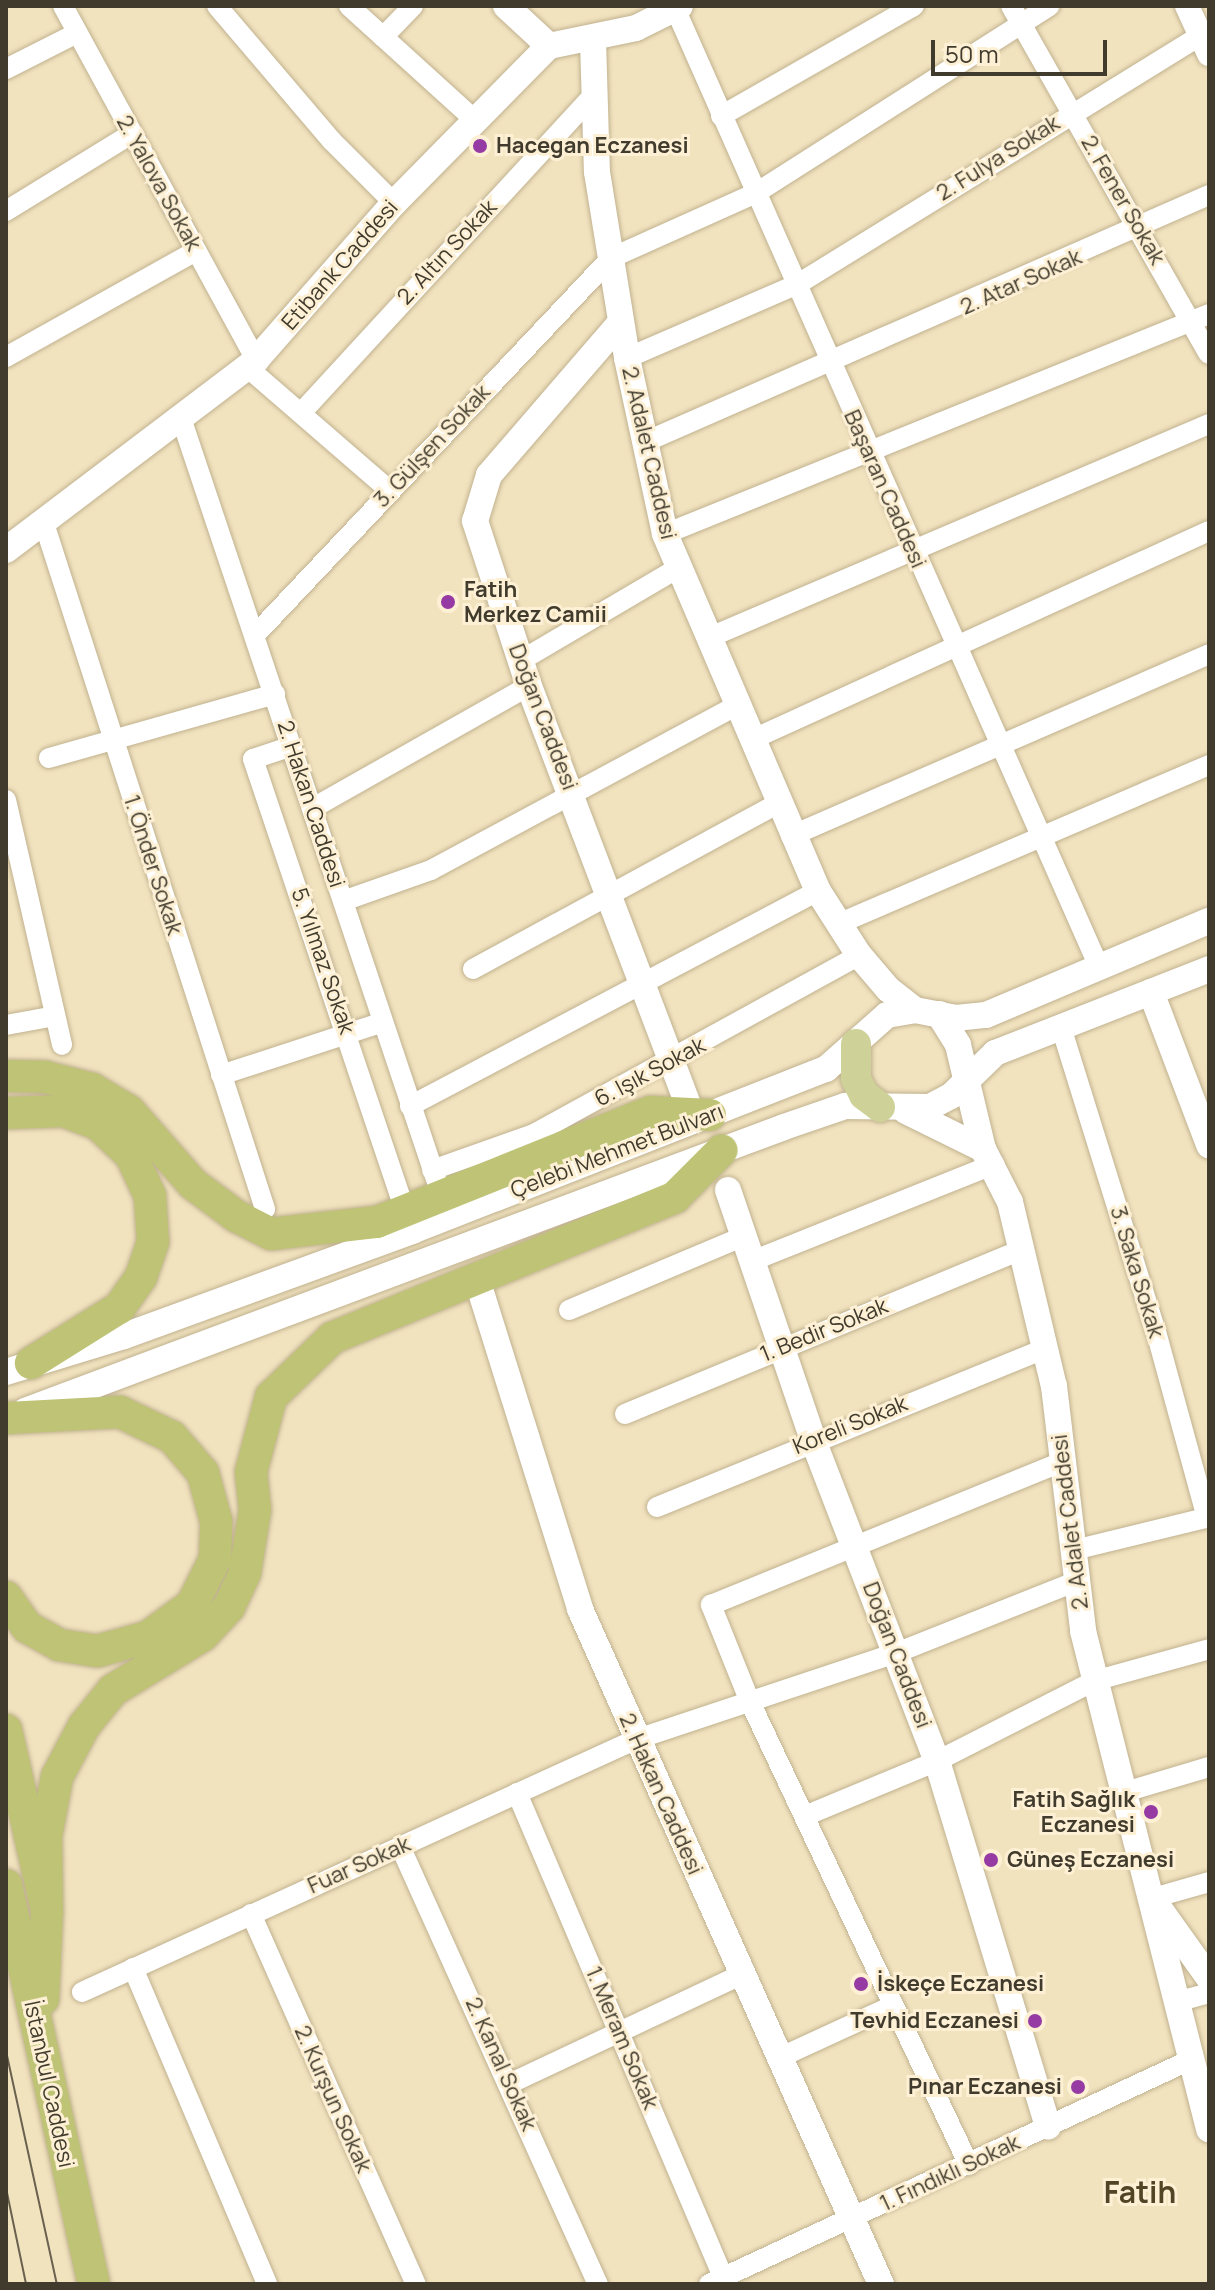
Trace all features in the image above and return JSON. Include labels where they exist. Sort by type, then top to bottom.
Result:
[{"type":"highway","points":[[6,1076],[45,1077],[92,1089],[117,1104],[193,1184],[236,1216],[271,1234],[377,1222],[651,1112],[699,1108]]},
{"type":"highway","points":[[6,1113],[64,1111],[98,1124],[131,1155],[150,1196],[153,1242],[141,1277],[119,1308],[19,1368]]},
{"type":"highway","points":[[41,2047],[47,1911],[46,1836],[57,1777],[84,1726],[113,1690],[203,1635],[229,1607],[245,1572],[255,1510],[251,1472],[271,1397],[332,1338],[675,1197],[722,1150]]},
{"type":"highway","points":[[6,1418],[120,1412],[172,1437],[203,1473],[216,1521],[215,1559],[192,1605],[148,1637],[98,1651],[59,1645],[27,1627],[6,1597]]},
{"type":"highway","points":[[6,1730],[47,1911]]},
{"type":"highway","name":"İstanbul Caddesi","points":[[6,1885],[94,2284]]},
{"type":"main road","points":[[506,6],[549,46],[593,40],[677,7]]},
{"type":"main road","name":"2. Adalet Caddesi","points":[[593,40],[597,172],[627,358],[665,534],[735,706],[818,891],[864,961],[927,1012]]},
{"type":"main road","name":"Etibank Caddesi","points":[[6,550],[251,363],[394,203],[549,46]]},
{"type":"main road","name":"Doğan Caddesi","points":[[621,322],[489,475],[475,521],[525,673],[643,985],[673,1062],[699,1108]]},
{"type":"main road","name":"Çelebi Mehmet Bulvarı","points":[[19,1368],[124,1336],[398,1236],[699,1108],[826,1069],[887,1015],[927,1012],[986,1015],[1209,921]]},
{"type":"main road","points":[[864,961],[856,1079],[864,1095],[989,1156]]},
{"type":"main road","name":"Çelebi Mehmet Bulvarı","points":[[6,1418],[845,1106],[893,1109],[930,1107],[951,1096],[966,1076],[995,1053],[1209,969]]},
{"type":"main road","points":[[1151,992],[1209,1145]]},
{"type":"main road","points":[[927,1012],[958,1045],[966,1076]]},
{"type":"main road","name":"2. Adalet Caddesi","points":[[966,1076],[989,1156],[1023,1249],[1046,1348],[1077,1581],[1094,1681],[1153,1898],[1209,2129]]},
{"type":"main road","name":"Doğan Caddesi","points":[[728,1190],[813,1440],[937,1761],[1048,2127]]},
{"type":"main road","name":"2. Hakan Caddesi","points":[[480,1289],[580,1609],[881,2284]]},
{"type":"main road","name":"2. Adalet Caddesi","points":[[1153,1898],[1209,1978]]},
{"type":"street","name":"2. Yalova Sokak","points":[[63,6],[196,251],[251,363]]},
{"type":"street","points":[[217,6],[332,141],[394,203]]},
{"type":"street","points":[[349,6],[476,121]]},
{"type":"street","points":[[383,37],[413,6]]},
{"type":"street","points":[[721,116],[914,6]]},
{"type":"street","points":[[611,258],[756,193],[1016,15],[1049,6]]},
{"type":"street","points":[[1187,6],[1205,44]]},
{"type":"street","name":"Başaran Caddesi","points":[[677,7],[721,116],[798,284],[868,452],[1099,967]]},
{"type":"street","name":"2. Fener Sokak","points":[[1016,15],[1140,229],[1200,318],[1209,354]]},
{"type":"street","points":[[6,69],[77,33]]},
{"type":"street","name":"2. Fulya Sokak","points":[[627,358],[798,284],[1073,111],[1205,44]]},
{"type":"street","name":"2. Altın Sokak","points":[[301,413],[596,92]]},
{"type":"street","points":[[6,211],[131,134]]},
{"type":"street","name":"2. Atar Sokak","points":[[645,442],[831,365],[1140,229],[1209,195]]},
{"type":"street","points":[[6,357],[196,251]]},
{"type":"street","name":"3. Gülşen Sokak","points":[[255,635],[611,258]]},
{"type":"street","points":[[665,534],[1200,318]]},
{"type":"street","points":[[251,363],[301,413],[390,491]]},
{"type":"street","name":"2. Hakan Caddesi","points":[[181,418],[440,1191]]},
{"type":"street","points":[[708,638],[1209,424]]},
{"type":"street","name":"1. Önder Sokak","points":[[43,520],[265,1209]]},
{"type":"street","points":[[751,740],[954,644],[1209,531]]},
{"type":"street","points":[[313,808],[525,673],[678,568]]},
{"type":"street","points":[[791,836],[998,743],[1209,654]]},
{"type":"street","points":[[49,758],[275,694]]},
{"type":"street","points":[[343,901],[431,870],[735,706]]},
{"type":"street","name":"5. Yılmaz Sokak","points":[[292,746],[253,759],[348,1034],[402,1203]]},
{"type":"street","points":[[838,924],[1209,765]]},
{"type":"street","points":[[6,800],[62,1045]]},
{"type":"street","points":[[473,969],[611,898],[777,804]]},
{"type":"street","points":[[410,1106],[818,891]]},
{"type":"street","name":"6. Işık Sokak","points":[[432,1170],[534,1134],[864,961]]},
{"type":"street","points":[[6,1025],[55,1016]]},
{"type":"street","points":[[221,1075],[383,1022]]},
{"type":"street","name":"3. Saka Sokak","points":[[1061,1027],[1155,1328],[1208,1518]]},
{"type":"street","points":[[569,1310],[747,1249],[989,1156]]},
{"type":"street","name":"1. Bedir Sokak","points":[[625,1414],[1023,1249]]},
{"type":"street","name":"Koreli Sokak","points":[[657,1507],[813,1440],[1046,1348]]},
{"type":"street","points":[[969,2165],[750,1702],[711,1605],[1063,1461]]},
{"type":"street","points":[[1074,1550],[1208,1518]]},
{"type":"street","name":"Fuar Sokak","points":[[82,1992],[637,1739],[896,1653],[1077,1581]]},
{"type":"street","points":[[805,1816],[937,1761],[1094,1681],[1209,1649]]},
{"type":"street","points":[[1125,1792],[1209,1767]]},
{"type":"street","name":"1. Meram Sokak","points":[[517,1793],[621,2034],[720,2282]]},
{"type":"street","name":"2. Kanal Sokak","points":[[400,1846],[511,2083],[598,2284]]},
{"type":"street","points":[[1153,1898],[1209,1882]]},
{"type":"street","name":"2. Kurşun Sokak","points":[[251,1914],[416,2284]]},
{"type":"street","points":[[133,1968],[267,2284]]},
{"type":"street","points":[[511,2083],[621,2034],[741,1975]]},
{"type":"street","points":[[1176,2002],[1209,1993]]},
{"type":"street","points":[[781,2057],[892,2006]]},
{"type":"street","name":"1. Fındıklı Sokak","points":[[720,2282],[1190,2060]]},
{"type":"tram line","points":[[6,2051],[57,2284]]},
{"type":"tram line","points":[[6,2188],[26,2284]]},
{"type":"place","name":"Hacegan Eczanesi","points":[[480,146]]},
{"type":"place","name":"Fatih Merkez Camii","points":[[448,602]]},
{"type":"place","name":"Fatih Sağlık Eczanesi","points":[[1151,1812]]},
{"type":"place","name":"Güneş Eczanesi","points":[[991,1860]]},
{"type":"place","name":"İskeçe Eczanesi","points":[[861,1984]]},
{"type":"place","name":"Tevhid Eczanesi","points":[[1035,2021]]},
{"type":"place","name":"Pınar Eczanesi","points":[[1078,2087]]},
{"type":"district","name":"Fatih","points":[[1140,2192]]}]
